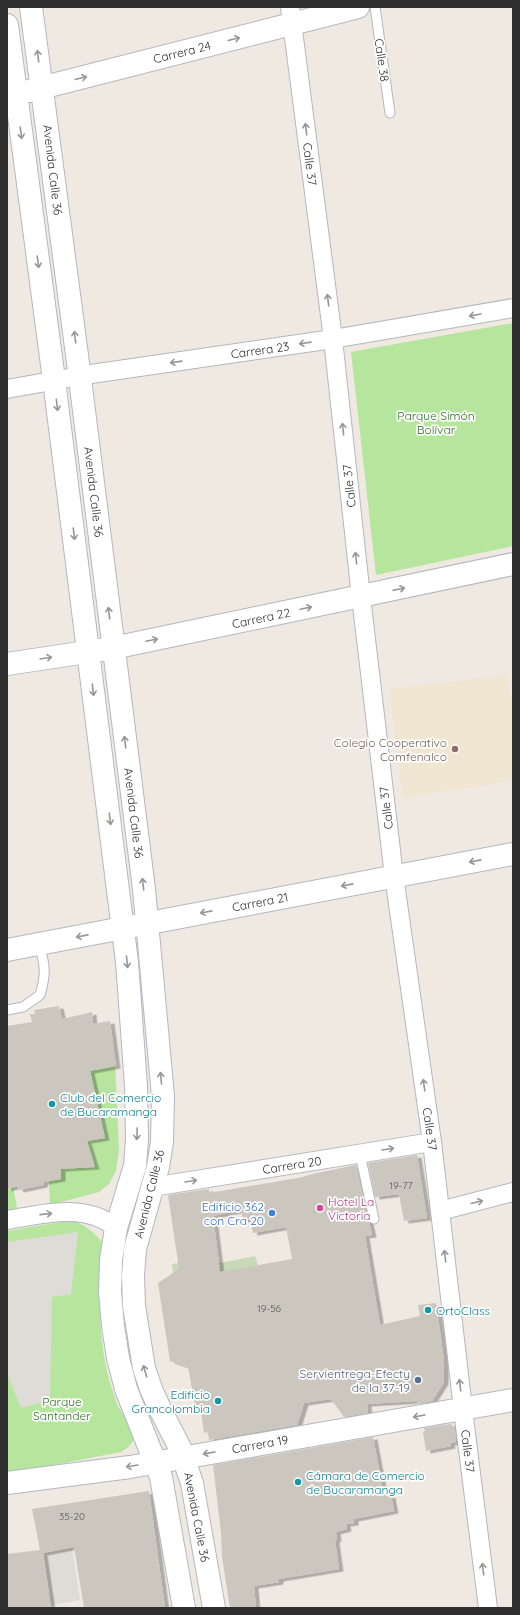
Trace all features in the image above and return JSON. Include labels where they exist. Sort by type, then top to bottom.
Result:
[{"type":"main road","name":"Avenida Calle 36","points":[[32,7],[80,376],[148,923],[164,1118],[158,1167],[135,1249],[133,1276],[134,1306],[143,1360],[151,1389],[184,1457],[195,1495],[214,1608]]},
{"type":"main road","name":"Carrera 24","points":[[12,96],[291,16],[358,7]]},
{"type":"main road","name":"Avenida Calle 36","points":[[7,25],[12,96],[54,380],[124,928],[138,1115],[135,1166],[116,1228],[111,1260],[110,1292],[113,1326],[118,1358],[126,1389],[156,1462],[165,1494],[184,1608]]},
{"type":"main road","name":"Carrera 22","points":[[7,664],[113,648],[513,564]]},
{"type":"main road","name":"Carrera 21","points":[[7,950],[513,854]]},
{"type":"main road","name":"Carrera 19","points":[[7,1483],[156,1462],[513,1400]]},
{"type":"street","name":"Calle 37","points":[[291,16],[333,339],[361,597],[394,876],[432,1142],[488,1608]]},
{"type":"street","name":"Carrera 23","points":[[7,389],[80,376],[333,339],[513,308]]},
{"type":"street","name":"Carrera 20","points":[[152,1188],[432,1142]]},
{"type":"street","points":[[440,1211],[513,1192]]},
{"type":"street","points":[[7,1220],[72,1212],[87,1213],[116,1228]]},
{"type":"lane","name":"Calle 38","points":[[374,7],[390,113]]},
{"type":"lane","points":[[7,1010],[23,1007],[40,995],[45,977],[43,958],[38,944]]},
{"type":"lane","points":[[360,1154],[374,1219]]},
{"type":"shaded area","name":"Colegio Cooperativo Comfenalco","points":[[508,675],[513,717],[513,780],[403,798],[390,689]]},
{"type":"shaded area","points":[[78,1232],[71,1294],[52,1297],[50,1403],[43,1402],[21,1408],[7,1374],[7,1242]]},
{"type":"shaded area","points":[[72,1547],[80,1600],[51,1605],[44,1553]]},
{"type":"green space","name":"Parque Simón Bolívar","points":[[513,323],[513,546],[376,575],[351,352]]},
{"type":"green space","points":[[115,1062],[119,1151],[116,1171],[109,1184],[99,1192],[50,1205],[49,1181],[61,1179],[61,1169],[92,1167],[93,1162],[87,1141],[105,1138],[89,1065],[95,1070],[111,1067]]},
{"type":"green space","points":[[13,1187],[17,1208],[7,1211],[7,1189]]},
{"type":"green space","name":"Parque Santander","points":[[72,1220],[89,1229],[103,1243],[100,1315],[103,1351],[106,1369],[117,1404],[131,1428],[134,1439],[129,1446],[121,1452],[7,1474],[7,1231]]},
{"type":"green space","points":[[255,1256],[258,1265],[174,1281],[172,1264],[209,1258],[211,1265]]},
{"type":"building","name":"Club del Comercio de Bucaramanga","points":[[59,1006],[62,1019],[92,1012],[93,1024],[110,1021],[116,1066],[90,1071],[105,1138],[87,1141],[95,1167],[61,1169],[61,1179],[44,1182],[43,1185],[19,1190],[17,1186],[7,1189],[7,1026],[32,1022],[30,1014],[35,1014],[34,1010]]},
{"type":"building","points":[[417,1155],[427,1218],[404,1221],[399,1194],[375,1197],[368,1163]]},
{"type":"building","points":[[356,1165],[372,1235],[365,1236],[380,1325],[420,1316],[418,1305],[436,1303],[444,1360],[444,1382],[432,1401],[418,1404],[417,1401],[367,1404],[368,1413],[344,1417],[331,1399],[304,1403],[297,1425],[209,1440],[208,1432],[204,1433],[201,1411],[196,1411],[188,1367],[170,1361],[158,1283],[179,1269],[168,1195],[209,1189],[209,1193],[298,1178]],"holes":[[[241,1210],[243,1220],[250,1219],[253,1233],[286,1227],[292,1259],[220,1272],[213,1216]]]},
{"type":"building","points":[[450,1424],[453,1426],[455,1431],[456,1442],[450,1443],[451,1446],[426,1451],[423,1432],[425,1431],[424,1428]]},
{"type":"building","name":"Cámara de Comercio de Bucaramanga","points":[[373,1437],[384,1496],[391,1495],[394,1511],[354,1519],[354,1523],[346,1524],[347,1529],[336,1532],[337,1539],[335,1540],[339,1569],[279,1579],[279,1582],[254,1586],[256,1608],[230,1608],[222,1557],[221,1533],[213,1465]]},
{"type":"building","points":[[149,1491],[165,1608],[84,1608],[74,1547],[43,1553],[51,1608],[7,1608],[7,1554],[40,1550],[32,1509]]},
{"type":"place","name":"Colegio Cooperativo Comfenalco","points":[[455,749]]},
{"type":"place","name":"Club del Comercio de Bucaramanga","points":[[52,1104]]},
{"type":"place","name":"Hotel La Victoria","points":[[320,1208]]},
{"type":"place","name":"Edificio 362 con Cra 20","points":[[272,1213]]},
{"type":"place","name":"OrtoClass","points":[[428,1310]]},
{"type":"place","name":"Servientrega-Efecty de la 37-19","points":[[418,1380]]},
{"type":"place","name":"Edificio Grancolombia","points":[[218,1401]]},
{"type":"place","name":"Cámara de Comercio de Bucaramanga","points":[[298,1482]]}]
